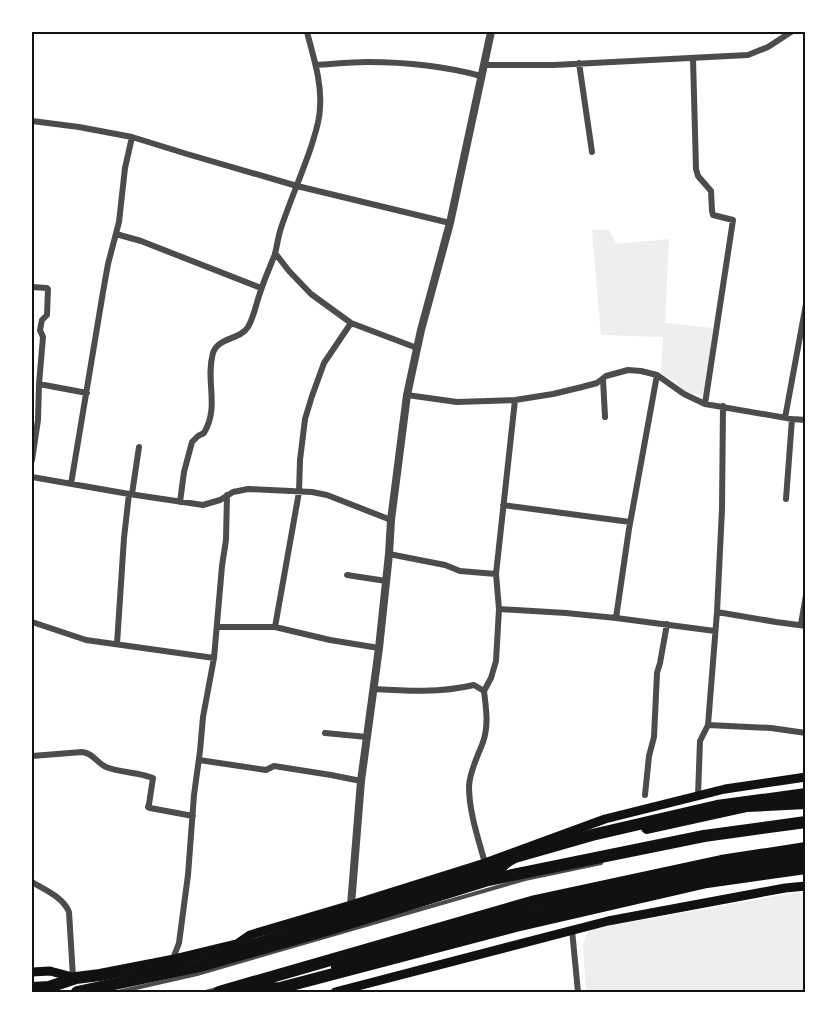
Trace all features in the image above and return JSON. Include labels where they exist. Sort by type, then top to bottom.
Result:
[{"type":"highway","points":[[489,880],[504,862],[515,857],[592,835],[717,806],[806,794]]},
{"type":"highway","points":[[32,988],[49,987],[74,978],[172,961],[234,946],[253,945],[561,847],[747,806],[806,803]]},
{"type":"highway","points":[[77,993],[200,966],[489,880],[704,836],[806,822]]},
{"type":"highway","points":[[249,988],[535,901],[721,861],[806,846]]},
{"type":"highway","points":[[219,993],[249,988],[390,952],[551,908],[705,874],[806,858]]},
{"type":"highway","points":[[249,988],[280,988],[516,926],[707,882],[806,868]]},
{"type":"main road","points":[[234,946],[250,935],[484,863],[605,819],[724,789],[806,777]]},
{"type":"main road","points":[[335,993],[372,988],[572,930],[620,919],[806,886]]},
{"type":"main road","points":[[32,972],[50,971],[74,978]]},
{"type":"street","points":[[180,502],[184,472],[192,442],[204,433],[213,409],[210,366],[213,352],[216,345],[247,329],[315,135],[321,95],[307,32]]},
{"type":"street","points":[[351,905],[361,781],[379,648],[391,520],[407,395],[450,223],[491,32]]},
{"type":"street","points":[[484,65],[554,65],[748,55],[768,47],[791,32]]},
{"type":"street","points":[[693,58],[696,173],[711,191],[713,215],[733,220],[705,404]]},
{"type":"street","points":[[316,65],[365,62],[426,65],[482,76]]},
{"type":"street","points":[[579,63],[592,152]]},
{"type":"street","points":[[32,121],[132,137],[297,186],[450,223]]},
{"type":"street","points":[[71,484],[105,282],[119,222],[125,168],[132,137]]},
{"type":"street","points":[[116,234],[141,241],[261,288]]},
{"type":"street","points":[[275,253],[289,272],[311,294],[351,323],[417,348]]},
{"type":"street","points":[[32,287],[48,290],[48,315],[42,320],[40,330],[43,337],[38,420],[32,460]]},
{"type":"street","points":[[786,499],[788,419],[806,304]]},
{"type":"street","points":[[275,627],[299,492],[305,419],[324,363],[351,323]]},
{"type":"street","points":[[407,395],[476,403],[514,400],[597,383],[606,376],[628,370],[645,371],[657,375],[684,394],[705,404],[788,419],[806,420]]},
{"type":"street","points":[[616,618],[630,522],[657,375]]},
{"type":"street","points":[[603,379],[605,417]]},
{"type":"street","points":[[39,384],[87,393]]},
{"type":"street","points":[[484,863],[471,811],[469,784],[484,739],[487,717],[484,691],[496,661],[499,609],[496,574],[514,400]]},
{"type":"street","points":[[698,796],[700,741],[708,725],[717,612],[722,509],[723,406]]},
{"type":"street","points":[[117,644],[124,538],[139,447]]},
{"type":"street","points":[[32,477],[202,505],[220,500],[233,492],[248,489],[327,495],[391,520]]},
{"type":"street","points":[[172,961],[179,943],[188,875],[194,795],[214,658],[226,540],[227,495]]},
{"type":"street","points":[[503,505],[630,522]]},
{"type":"street","points":[[389,554],[445,565],[460,572],[496,574]]},
{"type":"street","points":[[347,574],[386,581]]},
{"type":"street","points":[[717,612],[803,625],[806,595]]},
{"type":"street","points":[[499,609],[616,618],[715,631]]},
{"type":"street","points":[[32,622],[86,640],[214,658]]},
{"type":"street","points":[[645,795],[649,756],[654,737],[657,673],[667,624]]},
{"type":"street","points":[[217,627],[275,627],[330,640],[379,648]]},
{"type":"street","points":[[373,689],[429,691],[454,690],[474,685],[484,691]]},
{"type":"street","points":[[708,725],[771,728],[806,733]]},
{"type":"street","points":[[325,733],[367,737]]},
{"type":"street","points":[[32,756],[89,753],[109,768],[153,778],[148,807],[193,816]]},
{"type":"street","points":[[199,760],[266,770],[274,766],[361,781]]},
{"type":"street","points":[[32,882],[60,899],[67,906],[74,978]]},
{"type":"street","points":[[572,930],[578,993]]},
{"type":"lane","points":[[650,853],[706,841],[806,827]]},
{"type":"lane","points":[[206,993],[534,897],[719,858],[806,846]]},
{"type":"lane","points":[[117,993],[197,974],[525,879],[604,862]]},
{"type":"shaded area","points":[[592,230],[609,230],[616,244],[669,239],[665,323],[713,328],[704,396],[685,392],[677,383],[661,373],[663,337],[601,335]]},
{"type":"shaded area","points":[[805,892],[805,992],[586,992],[583,946],[586,935],[592,929]]}]
